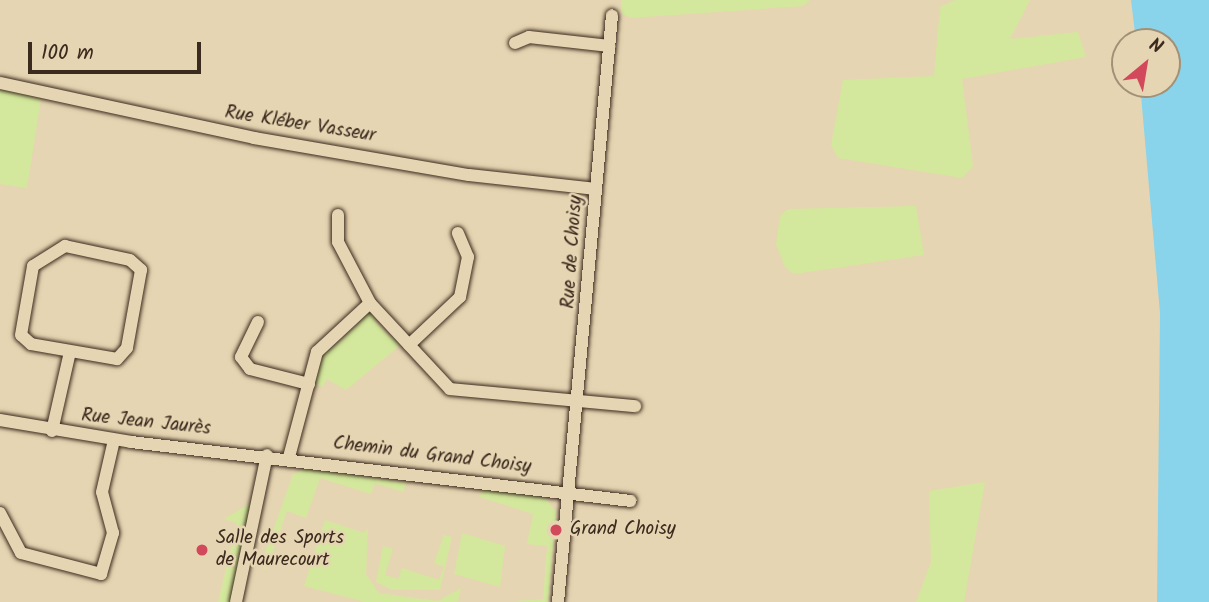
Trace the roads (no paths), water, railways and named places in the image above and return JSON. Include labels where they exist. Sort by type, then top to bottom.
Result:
[{"type":"street","name":"Rue de Choisy","points":[[558,602],[580,403],[612,15]]},
{"type":"street","points":[[515,43],[529,37],[609,46]]},
{"type":"street","name":"Rue Kléber Vasseur","points":[[0,83],[245,137],[469,175],[597,189]]},
{"type":"street","points":[[338,215],[338,242],[370,303],[450,389],[635,406]]},
{"type":"street","points":[[409,345],[460,297],[468,257],[458,233]]},
{"type":"street","points":[[65,246],[135,262],[142,280],[124,355],[108,360],[70,352],[31,344],[21,335],[33,266],[65,246]]},
{"type":"street","points":[[289,457],[320,348],[370,303]]},
{"type":"street","points":[[258,322],[242,357],[250,369],[309,384]]},
{"type":"street","points":[[52,431],[70,352]]},
{"type":"street","name":"Rue Jean Jaurès","points":[[0,420],[114,440],[289,457]]},
{"type":"street","points":[[0,513],[21,554],[101,574],[113,533],[102,492],[114,440]]},
{"type":"street","points":[[236,602],[267,455]]},
{"type":"street","name":"Chemin du Grand Choisy","points":[[289,457],[570,493]]},
{"type":"street","points":[[570,493],[631,501]]},
{"type":"water","points":[[1131,0],[1209,0],[1209,602],[1157,602],[1160,313],[1141,98],[1181,98],[1181,28],[1134,28]]},
{"type":"place","name":"Grand Choisy","points":[[556,530]]},
{"type":"place","name":"Salle des Sports de Maurecourt","points":[[202,550]]}]
